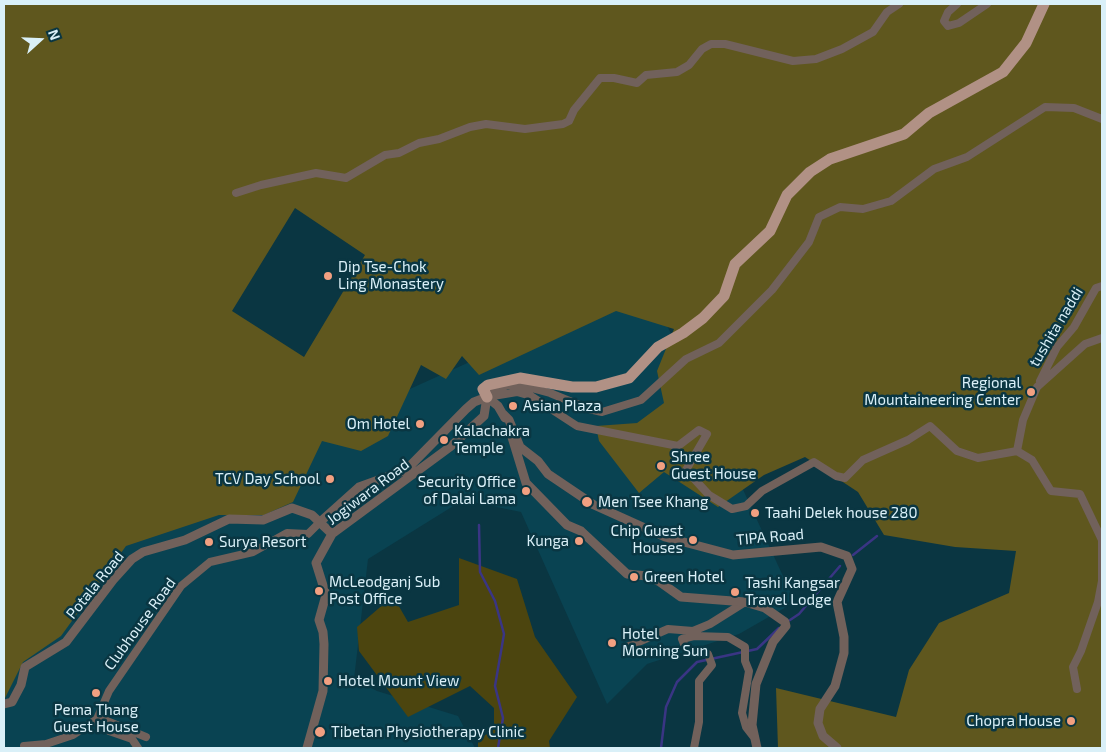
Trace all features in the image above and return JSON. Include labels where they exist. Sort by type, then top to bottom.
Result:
[{"type":"main road","points":[[487,397],[483,390],[488,385],[520,378],[572,387],[588,387],[629,378],[658,347],[683,334],[703,318],[724,296],[736,264],[770,231],[787,195],[810,172],[830,159],[904,134],[929,112],[958,99],[1003,72],[1026,43],[1044,4]]},
{"type":"street","points":[[236,194],[261,185],[316,173],[346,178],[385,155],[399,153],[419,143],[439,139],[470,127],[486,124],[525,129],[563,124],[569,120],[574,110],[600,78],[614,78],[637,83],[646,75],[677,72],[689,65],[702,49],[711,44],[725,44],[793,61],[816,58],[842,49],[873,32],[887,12],[899,4]]},
{"type":"street","points":[[957,4],[948,12],[944,21],[948,26],[959,23],[987,4]]},
{"type":"street","points":[[487,397],[487,392],[498,387],[520,385],[550,393],[589,409],[602,412],[641,400],[686,359],[719,343],[772,290],[809,242],[819,217],[840,207],[863,209],[891,201],[934,169],[967,157],[1045,106],[1074,108],[1102,118]]},
{"type":"street","name":"tushita naddi","points":[[1017,451],[1023,420],[1057,347],[1074,327],[1096,288],[1102,286]]},
{"type":"street","points":[[1037,387],[1085,344],[1102,338]]},
{"type":"street","points":[[332,534],[320,522],[360,487],[406,470],[466,409],[474,402],[487,397],[517,392],[531,396],[577,426],[678,446],[699,430],[707,434],[686,470],[709,495],[732,509],[746,506],[762,491],[814,462],[836,476],[845,478],[863,460],[908,440],[930,426],[957,451],[978,458],[1017,451],[1032,460],[1052,491],[1080,494],[1102,540],[1102,581],[1098,602],[1081,651],[1073,667],[1077,689]]},
{"type":"street","points":[[487,397],[498,406],[508,424],[526,483],[567,525],[581,531],[627,574],[647,576],[660,582],[681,597],[745,602],[765,608],[780,617],[786,626],[773,642],[756,684],[752,725],[758,748]]},
{"type":"street","name":"Jogiwara Road","points":[[308,748],[323,691],[324,644],[319,620],[326,596],[316,563],[332,534],[450,447],[484,416],[487,397]]},
{"type":"street","name":"TIPA Road","points":[[503,414],[510,420],[520,447],[538,461],[548,474],[594,505],[666,538],[733,555],[821,547],[847,556],[852,569],[837,602],[844,637],[844,653],[835,686],[820,709],[818,723],[823,736],[837,748]]},
{"type":"street","name":"Potala Road","points":[[4,704],[12,702],[21,685],[25,667],[66,642],[113,580],[132,559],[143,552],[185,540],[229,518],[263,520],[292,508],[312,515],[320,522]]},
{"type":"street","name":"Clubhouse Road","points":[[97,718],[109,691],[181,586],[210,562],[253,552],[287,533],[308,534],[320,522]]},
{"type":"street","points":[[627,647],[668,629],[693,631],[710,624],[745,602]]},
{"type":"street","points":[[694,748],[699,722],[699,681],[711,661],[708,654],[686,649],[682,639],[694,636],[728,637],[745,647],[745,661],[749,671],[742,713],[746,727],[754,736]]},
{"type":"street","points":[[97,718],[113,726],[146,737]]},
{"type":"street","points":[[24,746],[46,744],[73,735],[97,718]]},
{"type":"street","points":[[97,718],[109,731],[132,739],[138,748]]},
{"type":"shaded area","points":[[4,4],[1102,4],[1102,748],[778,748],[776,688],[896,717],[909,670],[939,623],[1009,593],[1016,551],[955,547],[884,535],[858,492],[805,457],[764,475],[718,507],[664,472],[639,493],[599,441],[596,426],[637,423],[664,403],[657,371],[674,329],[616,311],[479,375],[462,356],[446,379],[421,365],[388,436],[361,451],[322,441],[293,502],[264,515],[219,515],[126,546],[61,636],[23,662],[4,700]],"holes":[[[295,208],[365,255],[304,357],[232,311]]]},
{"type":"shaded area","points":[[647,282],[795,602],[739,634],[647,664],[607,704],[521,512],[463,500],[368,559],[354,679],[377,691],[458,716],[475,748],[4,748],[4,613],[177,494]]},
{"type":"shaded area","points":[[459,558],[517,579],[535,637],[577,697],[549,741],[550,748],[478,748],[478,740],[494,729],[494,708],[470,686],[408,717],[359,651],[357,627],[393,596],[408,622],[459,605]]},
{"type":"waterway","points":[[479,525],[480,572],[495,601],[504,634],[495,686],[503,718],[498,748]]},
{"type":"waterway","points":[[853,555],[877,536]]},
{"type":"waterway","points":[[790,620],[799,614],[840,566]]},
{"type":"waterway","points":[[661,748],[666,707],[677,682],[697,662],[757,649],[779,628]]},
{"type":"place","name":"Dip Tse-Chok Ling Monastery","points":[[328,276]]},
{"type":"place","name":"Regional Mountaineering Center","points":[[1031,392]]},
{"type":"place","name":"Asian Plaza","points":[[513,406]]},
{"type":"place","name":"Om Hotel","points":[[420,424]]},
{"type":"place","name":"Kalachakra Temple","points":[[444,440]]},
{"type":"place","name":"Shree Guest House","points":[[661,466]]},
{"type":"place","name":"TCV Day School","points":[[330,479]]},
{"type":"place","name":"Security Office of Dalai Lama","points":[[526,491]]},
{"type":"place","name":"Men Tsee Khang","points":[[587,502]]},
{"type":"place","name":"Taahi Delek house 280","points":[[755,513]]},
{"type":"place","name":"Chip Guest Houses","points":[[693,540]]},
{"type":"place","name":"Kunga","points":[[579,541]]},
{"type":"place","name":"Surya Resort","points":[[209,542]]},
{"type":"place","name":"Green Hotel","points":[[634,577]]},
{"type":"place","name":"McLeodganj Sub Post Office","points":[[319,591]]},
{"type":"place","name":"Tashi Kangsar Travel Lodge","points":[[735,592]]},
{"type":"place","name":"Hotel Morning Sun","points":[[612,643]]},
{"type":"place","name":"Hotel Mount View","points":[[328,681]]},
{"type":"place","name":"Pema Thang Guest House","points":[[96,693]]},
{"type":"place","name":"Chopra House","points":[[1071,721]]},
{"type":"place","name":"Tibetan Physiotherapy Clinic","points":[[320,732]]}]
